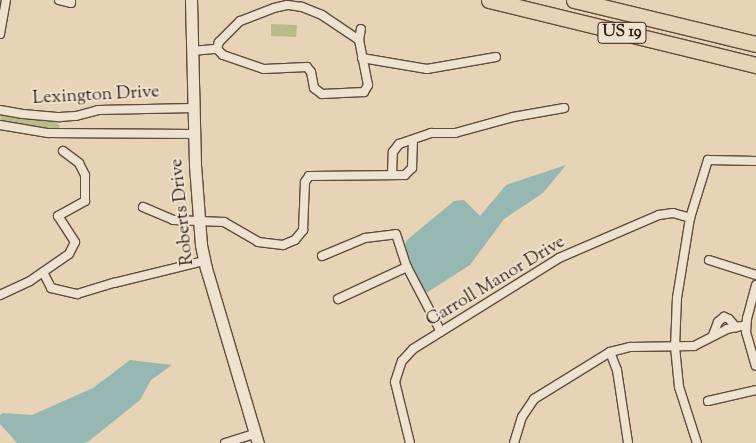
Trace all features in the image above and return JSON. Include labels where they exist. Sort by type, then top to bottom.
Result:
[{"type":"highway","name":"US 19","points":[[489,0],[756,65]]},
{"type":"highway","name":"US 19","points":[[574,0],[756,44]]},
{"type":"street","points":[[0,34],[6,0]]},
{"type":"street","points":[[59,0],[70,3],[72,0]]},
{"type":"street","name":"Roberts Drive","points":[[191,0],[198,221],[204,261],[256,439]]},
{"type":"street","points":[[359,40],[322,15],[302,7],[287,5],[240,21],[218,42],[217,48],[222,55],[264,69],[307,67],[311,72],[314,88],[322,94],[364,92],[367,89],[359,40],[361,28]]},
{"type":"street","points":[[192,51],[217,48]]},
{"type":"street","points":[[362,58],[427,69],[496,57]]},
{"type":"street","name":"Lexington Drive","points":[[0,110],[60,117],[76,116],[98,110],[194,108]]},
{"type":"street","points":[[392,175],[394,148],[399,144],[430,133],[455,133],[513,117],[564,108]]},
{"type":"street","name":"Lexington Drive","points":[[0,126],[48,133],[194,134]]},
{"type":"street","points":[[143,207],[173,220],[224,222],[258,242],[282,245],[296,240],[303,230],[305,182],[309,176],[405,175],[410,172],[413,140]]},
{"type":"street","points":[[0,295],[30,281],[69,254],[75,242],[58,216],[85,201],[84,175],[79,163],[63,150]]},
{"type":"street","points":[[697,443],[679,388],[674,347],[677,298],[690,218],[708,160],[756,161]]},
{"type":"street","name":"Carroll Manor Drive","points":[[410,443],[395,390],[396,374],[407,355],[559,258],[659,215],[672,214],[690,218]]},
{"type":"street","points":[[322,256],[365,238],[396,234],[407,267],[441,332]]},
{"type":"street","points":[[709,260],[756,275]]},
{"type":"street","points":[[43,272],[51,288],[77,294],[114,282],[204,261]]},
{"type":"street","points":[[338,299],[407,267]]},
{"type":"street","points":[[756,285],[746,326],[756,366]]},
{"type":"street","points":[[713,335],[718,322],[724,318],[729,319],[736,327]]},
{"type":"street","points":[[514,443],[522,418],[534,399],[610,352],[630,347],[694,346],[713,335],[736,327],[746,326]]},
{"type":"street","points":[[610,352],[617,370],[628,443]]},
{"type":"street","points":[[708,401],[756,390]]},
{"type":"street","points":[[226,443],[256,439]]},
{"type":"green space","points":[[271,24],[297,25],[296,37],[271,36]]},
{"type":"green space","points":[[1,114],[56,121],[60,127],[56,129],[33,128],[0,122]]},
{"type":"water","points":[[566,165],[543,193],[504,219],[470,265],[423,295],[403,250],[407,240],[454,201],[464,200],[480,216],[506,185]]},
{"type":"water","points":[[130,360],[172,365],[151,380],[140,400],[89,441],[84,443],[17,443],[0,424],[0,415],[3,413],[32,415],[93,388]]}]
